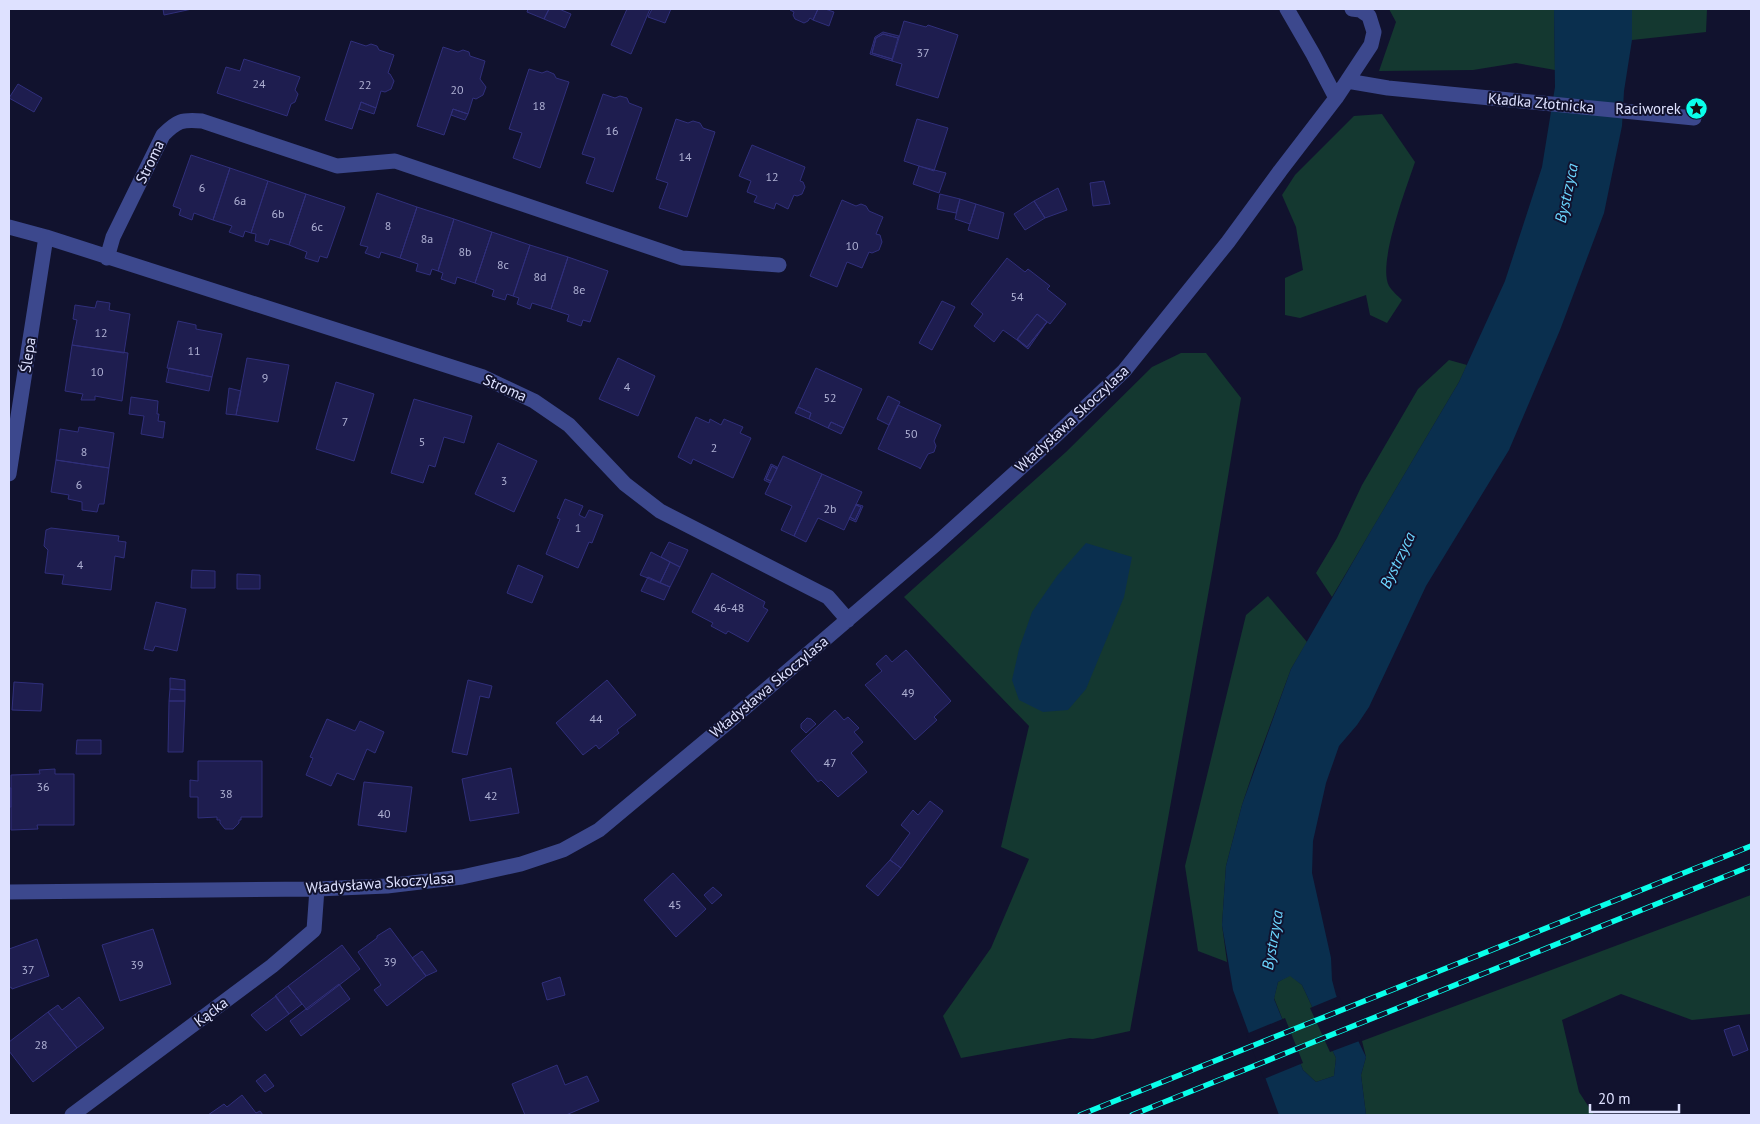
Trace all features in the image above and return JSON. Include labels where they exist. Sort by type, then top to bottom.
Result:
[{"type":"street","points":[[1287,9],[1336,98]]},
{"type":"street","name":"Władysława Skoczylasa","points":[[9,892],[317,889],[387,886],[462,877],[521,864],[563,850],[599,830],[848,620],[1000,486],[1124,371],[1222,249],[1336,98],[1371,45],[1374,38],[1373,24],[1369,16],[1360,10],[1352,9]]},
{"type":"street","name":"Kładka Złotnicka","points":[[1347,81],[1388,88],[1694,118]]},
{"type":"street","name":"Stroma","points":[[107,258],[113,237],[163,136],[175,123],[188,120],[202,121],[337,166],[395,161],[682,258],[779,265]]},
{"type":"street","name":"Stroma","points":[[9,227],[46,237],[483,377],[534,400],[569,425],[625,484],[660,511],[828,597],[848,620]]},
{"type":"street","name":"Ślepa","points":[[9,474],[46,237]]},
{"type":"street","name":"Kącka","points":[[72,1115],[272,966],[314,930],[317,889]]},
{"type":"green space","points":[[1389,9],[1554,9],[1555,70],[1516,63],[1473,70],[1379,71],[1396,22]]},
{"type":"green space","points":[[1632,9],[1707,9],[1706,32],[1632,40]]},
{"type":"green space","points":[[1382,114],[1415,162],[1394,225],[1387,261],[1386,275],[1389,286],[1402,300],[1387,323],[1370,315],[1366,295],[1300,318],[1285,315],[1285,278],[1303,270],[1296,227],[1282,195],[1295,175],[1354,116]]},
{"type":"green space","points":[[1181,353],[1206,353],[1241,398],[1213,567],[1130,1031],[1093,1039],[1070,1038],[961,1058],[943,1016],[991,948],[1029,859],[1001,847],[1029,726],[904,597],[1066,452],[1152,367]]},
{"type":"green space","points":[[1449,360],[1467,365],[1459,382],[1332,597],[1316,573],[1337,538],[1362,485],[1418,389]]},
{"type":"green space","points":[[1268,596],[1307,642],[1291,669],[1254,769],[1242,805],[1226,866],[1222,925],[1227,962],[1198,951],[1185,866],[1246,615]]},
{"type":"green space","points":[[1751,895],[1751,1014],[1692,1020],[1621,994],[1562,1020],[1579,1092],[1594,1115],[1366,1115],[1361,1075],[1366,1057],[1362,1041]]},
{"type":"green space","points":[[1290,975],[1302,985],[1336,1058],[1334,1076],[1316,1082],[1303,1070],[1274,998],[1278,982]]},
{"type":"water","name":"Bystrzyca","points":[[1554,9],[1632,9],[1632,40],[1624,91],[1622,126],[1604,213],[1560,330],[1509,450],[1426,586],[1369,707],[1339,746],[1326,783],[1313,841],[1312,873],[1331,958],[1332,980],[1336,995],[1366,1057],[1361,1075],[1366,1115],[1279,1115],[1233,990],[1222,925],[1226,866],[1242,805],[1291,669],[1459,382],[1505,281],[1542,167],[1555,87]],"holes":[[[1290,976],[1302,985],[1336,1058],[1334,1076],[1316,1082],[1303,1070],[1274,999],[1278,982]]]},
{"type":"water","points":[[1086,543],[1132,557],[1124,597],[1086,689],[1068,710],[1043,712],[1019,700],[1012,680],[1019,649],[1032,612],[1057,576]]},
{"type":"pier","points":[[1339,996],[1362,1040],[1330,1052],[1310,1008]]},
{"type":"pier","points":[[1285,1018],[1303,1063],[1264,1079],[1246,1034]]},
{"type":"building","points":[[163,9],[192,9],[164,15]]},
{"type":"building","points":[[528,9],[549,9],[544,19],[527,12]]},
{"type":"building","points":[[549,9],[559,9],[571,14],[565,28],[544,19]]},
{"type":"building","points":[[627,9],[650,9],[631,54],[611,45]]},
{"type":"building","points":[[652,9],[671,9],[665,23],[648,17]]},
{"type":"building","points":[[791,9],[818,9],[813,20],[810,18],[804,23],[795,19],[794,12]]},
{"type":"building","points":[[818,9],[834,12],[829,26],[813,20]]},
{"type":"building","points":[[904,21],[926,27],[928,25],[958,35],[938,98],[896,85],[902,64],[892,61]]},
{"type":"building","points":[[883,32],[899,36],[898,38],[883,34],[876,38],[872,53],[892,59],[892,61],[870,54],[875,37]]},
{"type":"building","points":[[883,34],[898,38],[892,59],[872,53],[876,38]]},
{"type":"building","points":[[351,41],[366,46],[371,44],[377,46],[379,50],[394,55],[388,73],[394,81],[391,89],[385,92],[381,91],[376,108],[361,102],[352,129],[325,120]]},
{"type":"building","points":[[443,47],[458,52],[463,50],[469,52],[470,56],[485,61],[480,79],[486,87],[483,95],[476,99],[473,98],[468,114],[453,109],[444,135],[417,126]]},
{"type":"building","points":[[244,59],[300,77],[295,90],[298,94],[295,102],[291,104],[287,116],[217,93],[226,67],[240,71]]},
{"type":"building","points":[[529,69],[542,73],[547,71],[554,74],[556,78],[569,82],[540,168],[513,158],[522,133],[509,129]]},
{"type":"building","points":[[18,84],[42,98],[34,112],[9,98]]},
{"type":"building","points":[[603,94],[615,98],[620,96],[627,98],[629,103],[642,108],[613,192],[586,183],[595,158],[582,154]]},
{"type":"building","points":[[361,102],[376,108],[374,114],[359,109]]},
{"type":"building","points":[[453,109],[468,114],[465,120],[451,115]]},
{"type":"building","points":[[676,119],[688,123],[693,121],[700,123],[703,128],[715,132],[687,217],[659,208],[668,183],[656,179]]},
{"type":"building","points":[[917,119],[948,128],[934,171],[904,161]]},
{"type":"building","points":[[752,145],[805,167],[800,181],[803,182],[805,187],[802,194],[794,195],[788,209],[776,203],[774,209],[754,202],[757,196],[747,192],[751,181],[739,176]]},
{"type":"building","points":[[191,155],[230,168],[213,220],[194,213],[192,220],[179,215],[181,209],[173,206]]},
{"type":"building","points":[[919,166],[946,173],[939,193],[913,184]]},
{"type":"building","points":[[230,168],[268,181],[251,233],[245,231],[243,237],[229,232],[232,226],[213,220]]},
{"type":"building","points":[[268,181],[306,194],[289,245],[270,239],[268,245],[255,241],[256,234],[251,233]]},
{"type":"building","points":[[1104,181],[1110,204],[1093,206],[1090,183]]},
{"type":"building","points":[[1058,188],[1067,210],[1045,218],[1034,201]]},
{"type":"building","points":[[377,193],[417,207],[400,258],[381,252],[379,258],[365,253],[368,247],[360,245]]},
{"type":"building","points":[[306,194],[345,207],[327,258],[320,256],[318,262],[305,258],[307,252],[289,245]]},
{"type":"building","points":[[940,194],[960,199],[956,213],[937,209]]},
{"type":"building","points":[[960,199],[976,204],[970,224],[955,219]]},
{"type":"building","points":[[842,200],[856,206],[861,204],[866,206],[869,211],[883,217],[876,234],[880,235],[882,242],[879,250],[872,253],[869,252],[862,268],[847,262],[837,287],[810,276]]},
{"type":"building","points":[[1034,201],[1045,218],[1025,230],[1014,214]]},
{"type":"building","points":[[976,204],[1004,213],[998,239],[968,230]]},
{"type":"building","points":[[417,207],[454,219],[438,271],[432,269],[430,275],[416,271],[418,264],[400,258]]},
{"type":"building","points":[[454,219],[492,232],[475,283],[457,277],[455,284],[441,279],[443,273],[438,271]]},
{"type":"building","points":[[492,232],[530,245],[514,294],[513,296],[507,294],[505,300],[492,296],[494,290],[475,283]]},
{"type":"building","points":[[530,245],[568,257],[551,309],[532,303],[530,309],[517,304],[519,298],[513,296]]},
{"type":"building","points":[[568,257],[608,271],[590,322],[583,320],[581,326],[567,321],[569,315],[551,309]]},
{"type":"building","points":[[1007,258],[1025,272],[1028,269],[1050,286],[1047,289],[1066,304],[1050,324],[1037,314],[1017,340],[1003,330],[994,342],[974,326],[983,314],[971,304]]},
{"type":"building","points":[[97,301],[110,303],[109,310],[130,314],[124,353],[72,345],[77,320],[73,319],[75,305],[95,308]]},
{"type":"building","points":[[942,301],[955,307],[932,350],[919,343]]},
{"type":"building","points":[[1037,314],[1047,322],[1027,347],[1017,339]]},
{"type":"building","points":[[178,321],[196,325],[196,329],[222,334],[212,377],[167,368]]},
{"type":"building","points":[[1047,322],[1028,349],[1017,340],[1027,347]]},
{"type":"building","points":[[72,345],[128,353],[122,401],[95,396],[95,400],[81,400],[83,394],[65,391]]},
{"type":"building","points":[[247,358],[289,365],[278,422],[236,415]]},
{"type":"building","points":[[618,358],[655,376],[638,416],[599,399]]},
{"type":"building","points":[[169,368],[212,377],[209,391],[166,382]]},
{"type":"building","points":[[816,368],[862,389],[844,428],[831,422],[828,428],[809,419],[811,413],[798,407]]},
{"type":"building","points":[[336,382],[374,394],[354,461],[316,449]]},
{"type":"building","points":[[229,388],[241,391],[236,415],[226,414]]},
{"type":"building","points":[[888,396],[900,402],[889,425],[877,419]]},
{"type":"building","points":[[131,397],[158,401],[158,421],[165,422],[163,438],[141,434],[144,416],[129,414]]},
{"type":"building","points":[[414,399],[472,416],[464,443],[444,437],[435,467],[429,465],[423,483],[391,473]]},
{"type":"building","points":[[898,405],[941,425],[934,441],[936,446],[934,452],[928,454],[920,469],[878,449]]},
{"type":"building","points":[[798,407],[811,413],[809,419],[795,413]]},
{"type":"building","points":[[696,417],[709,423],[710,419],[721,425],[724,419],[743,427],[740,433],[751,438],[733,478],[693,459],[691,464],[678,457]]},
{"type":"building","points":[[831,422],[844,428],[841,434],[828,428]]},
{"type":"building","points":[[79,427],[114,433],[109,468],[56,460],[60,429],[78,432]]},
{"type":"building","points":[[498,443],[537,461],[514,512],[475,494]]},
{"type":"building","points":[[783,456],[822,474],[794,536],[781,530],[792,506],[765,494]]},
{"type":"building","points":[[56,460],[109,468],[104,504],[99,504],[97,512],[82,510],[82,502],[68,499],[69,495],[51,492]]},
{"type":"building","points":[[771,464],[777,467],[777,469],[772,466],[766,479],[771,481],[770,483],[764,480]]},
{"type":"building","points":[[772,466],[777,469],[771,481],[766,479]]},
{"type":"building","points":[[822,474],[862,492],[844,530],[818,518],[806,542],[794,536]]},
{"type":"building","points":[[565,499],[583,506],[579,515],[585,518],[589,510],[603,515],[592,543],[589,542],[578,568],[546,554],[560,519],[557,518]]},
{"type":"building","points":[[856,504],[863,506],[856,522],[849,519],[850,517],[855,520],[861,507]]},
{"type":"building","points":[[856,505],[861,507],[855,520],[850,517]]},
{"type":"building","points":[[51,528],[119,536],[118,541],[126,542],[124,558],[115,556],[111,590],[62,584],[64,575],[45,573],[48,550],[44,546],[46,530]]},
{"type":"building","points":[[669,542],[688,550],[680,567],[661,557]]},
{"type":"building","points":[[651,552],[670,562],[660,583],[640,575]]},
{"type":"building","points":[[670,562],[680,567],[670,587],[660,583]]},
{"type":"building","points":[[518,565],[543,576],[532,603],[507,593]]},
{"type":"building","points":[[192,570],[215,571],[215,588],[191,588]]},
{"type":"building","points":[[712,573],[765,602],[763,607],[768,610],[748,642],[728,631],[726,634],[711,626],[713,623],[692,612]]},
{"type":"building","points":[[237,574],[260,575],[260,589],[237,589]]},
{"type":"building","points":[[648,577],[670,587],[664,600],[641,591]]},
{"type":"building","points":[[156,602],[186,609],[177,651],[155,646],[153,651],[144,649]]},
{"type":"building","points":[[906,650],[951,701],[934,717],[937,720],[915,740],[865,685],[882,671],[876,664],[886,655],[892,662]]},
{"type":"building","points":[[170,678],[185,680],[185,690],[170,689]]},
{"type":"building","points":[[468,680],[492,686],[489,698],[480,696],[467,755],[452,752]]},
{"type":"building","points":[[607,680],[636,715],[617,730],[619,733],[599,749],[596,745],[583,755],[556,723]]},
{"type":"building","points":[[14,682],[43,684],[41,711],[12,710]]},
{"type":"building","points":[[170,689],[185,690],[185,701],[169,701]]},
{"type":"building","points":[[169,701],[185,701],[183,752],[168,752]]},
{"type":"building","points":[[835,710],[844,720],[848,717],[859,728],[854,732],[863,742],[851,753],[867,772],[838,797],[821,780],[818,782],[791,751]]},
{"type":"building","points":[[807,718],[816,724],[806,733],[801,728],[801,724]]},
{"type":"building","points":[[327,719],[355,731],[360,721],[384,732],[375,753],[367,749],[354,780],[337,773],[331,786],[306,775],[313,758],[310,757]]},
{"type":"building","points":[[77,740],[101,740],[101,754],[76,754]]},
{"type":"building","points":[[198,761],[262,761],[262,817],[241,817],[239,823],[233,829],[225,829],[220,820],[217,820],[217,817],[198,818],[198,797],[190,797],[190,780],[198,781]]},
{"type":"building","points":[[511,768],[519,813],[470,821],[462,779]]},
{"type":"building","points":[[55,769],[55,774],[74,774],[74,825],[37,825],[38,829],[11,830],[11,775],[40,774],[39,770]]},
{"type":"building","points":[[364,782],[412,787],[406,832],[358,825]]},
{"type":"building","points":[[9,788],[11,788],[11,807],[9,807]]},
{"type":"building","points":[[930,801],[943,811],[901,868],[890,860],[910,833],[901,825],[913,810],[918,815]]},
{"type":"building","points":[[890,860],[901,868],[878,896],[866,886]]},
{"type":"building","points":[[673,873],[706,909],[676,937],[644,900]]},
{"type":"building","points":[[713,887],[722,895],[712,904],[704,895]]},
{"type":"building","points":[[390,928],[426,976],[387,1006],[374,990],[381,985],[358,952]]},
{"type":"building","points":[[153,929],[171,984],[120,1001],[102,945]]},
{"type":"building","points":[[37,939],[49,976],[12,989],[11,987],[9,988],[9,949]]},
{"type":"building","points":[[342,945],[360,969],[307,1010],[288,986]]},
{"type":"building","points":[[422,951],[437,971],[426,976],[412,958]]},
{"type":"building","points":[[560,977],[565,995],[547,1000],[542,983]]},
{"type":"building","points":[[339,984],[350,999],[301,1036],[290,1021]]},
{"type":"building","points":[[288,986],[302,1004],[289,1014],[275,996]]},
{"type":"building","points":[[276,996],[289,1014],[266,1031],[251,1015]]},
{"type":"building","points":[[79,997],[104,1028],[77,1048],[48,1012],[58,1005],[62,1010]]},
{"type":"building","points":[[48,1012],[77,1048],[33,1082],[9,1051],[9,1042]]},
{"type":"building","points":[[1739,1025],[1748,1050],[1733,1056],[1724,1030]]},
{"type":"building","points":[[557,1065],[565,1085],[587,1076],[599,1101],[566,1115],[525,1115],[512,1084]]},
{"type":"building","points":[[265,1074],[274,1086],[265,1092],[256,1081]]},
{"type":"building","points":[[242,1095],[256,1113],[260,1111],[263,1115],[208,1115],[224,1104],[227,1107]]},
{"type":"railway","points":[[1080,1115],[1751,846]]},
{"type":"railway","points":[[1132,1115],[1751,866]]},
{"type":"place","name":"Raciworek","points":[[1697,109]]}]
